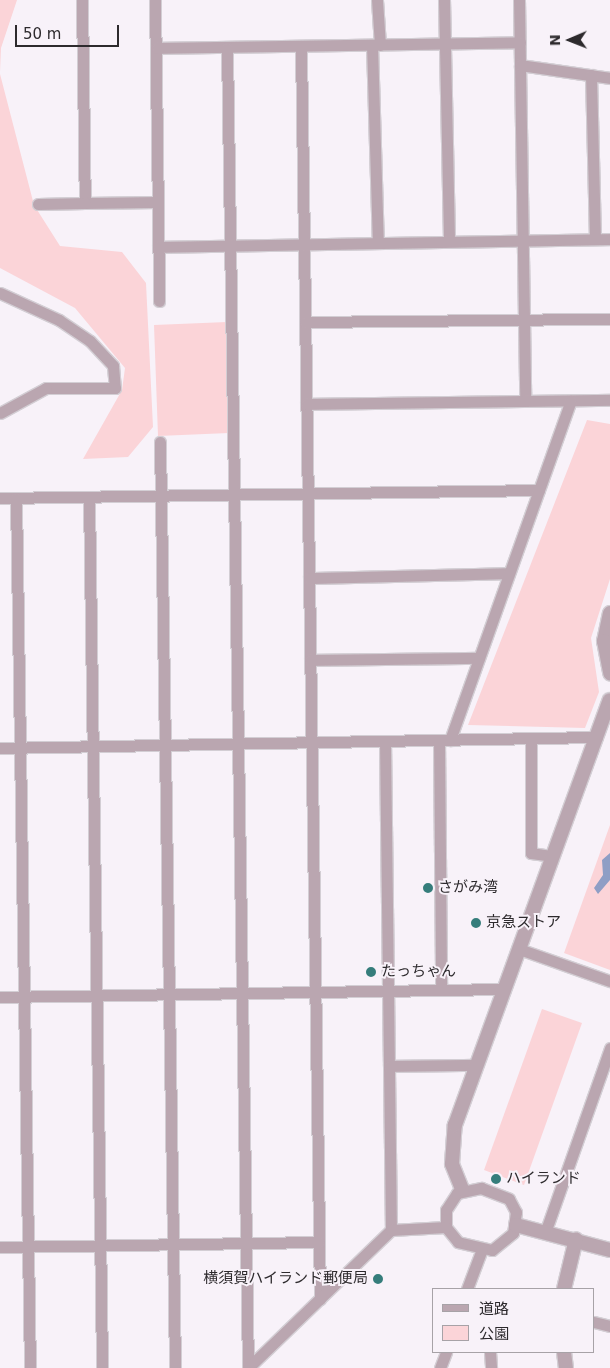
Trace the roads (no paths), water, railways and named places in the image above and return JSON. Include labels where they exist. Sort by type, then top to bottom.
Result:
[{"type":"street","points":[[82,0],[84,203]]},
{"type":"street","points":[[155,0],[159,301]]},
{"type":"street","points":[[377,0],[378,243]]},
{"type":"street","points":[[444,0],[449,241]]},
{"type":"street","points":[[519,0],[525,401]]},
{"type":"street","points":[[157,48],[520,42]]},
{"type":"street","points":[[301,46],[320,1299]]},
{"type":"street","points":[[227,48],[248,1368],[391,1230],[446,1227]]},
{"type":"street","points":[[520,65],[610,78]]},
{"type":"street","points":[[591,75],[595,239]]},
{"type":"street","points":[[38,204],[157,202]]},
{"type":"street","points":[[158,247],[610,239]]},
{"type":"street","points":[[0,293],[59,320],[90,342],[113,366],[115,388],[46,388],[0,413]]},
{"type":"street","points":[[305,322],[610,319]]},
{"type":"street","points":[[306,404],[610,400]]},
{"type":"street","points":[[442,990],[444,740],[479,658],[571,401]]},
{"type":"street","points":[[160,442],[175,1368]]},
{"type":"street","points":[[0,498],[539,490]]},
{"type":"street","points":[[89,497],[102,1368]]},
{"type":"street","points":[[16,498],[30,1368]]},
{"type":"street","points":[[309,578],[509,573]]},
{"type":"street","points":[[610,613],[604,641],[610,673]]},
{"type":"street","points":[[310,660],[479,658]]},
{"type":"street","points":[[462,1189],[452,1164],[452,1141],[477,1065],[610,700]]},
{"type":"street","points":[[0,748],[597,737]]},
{"type":"street","points":[[531,738],[531,853],[546,855]]},
{"type":"street","points":[[385,741],[391,1230]]},
{"type":"street","points":[[519,949],[610,982]]},
{"type":"street","points":[[0,997],[505,989]]},
{"type":"street","points":[[546,1230],[610,1048]]},
{"type":"street","points":[[390,1066],[477,1065]]},
{"type":"street","points":[[481,1188],[509,1199],[516,1225],[501,1247],[482,1249],[454,1240],[446,1227],[446,1210],[462,1189],[481,1188]]},
{"type":"street","points":[[516,1225],[546,1230],[610,1250]]},
{"type":"street","points":[[564,1288],[576,1239]]},
{"type":"street","points":[[0,1247],[319,1242]]},
{"type":"street","points":[[467,1288],[482,1249]]},
{"type":"street","points":[[595,1322],[610,1326]]},
{"type":"street","points":[[440,1368],[446,1353]]},
{"type":"street","points":[[490,1353],[492,1368]]},
{"type":"street","points":[[564,1353],[566,1368]]},
{"type":"water","points":[[610,853],[610,880],[598,894],[594,888],[603,875],[602,860]]},
{"type":"place","name":"さがみ湾","points":[[428,888]]},
{"type":"place","name":"京急ストア","points":[[476,923]]},
{"type":"place","name":"たっちゃん","points":[[371,972]]},
{"type":"place","name":"ハイランド","points":[[496,1179]]},
{"type":"place","name":"横須賀ハイランド郵便局","points":[[378,1279]]}]
